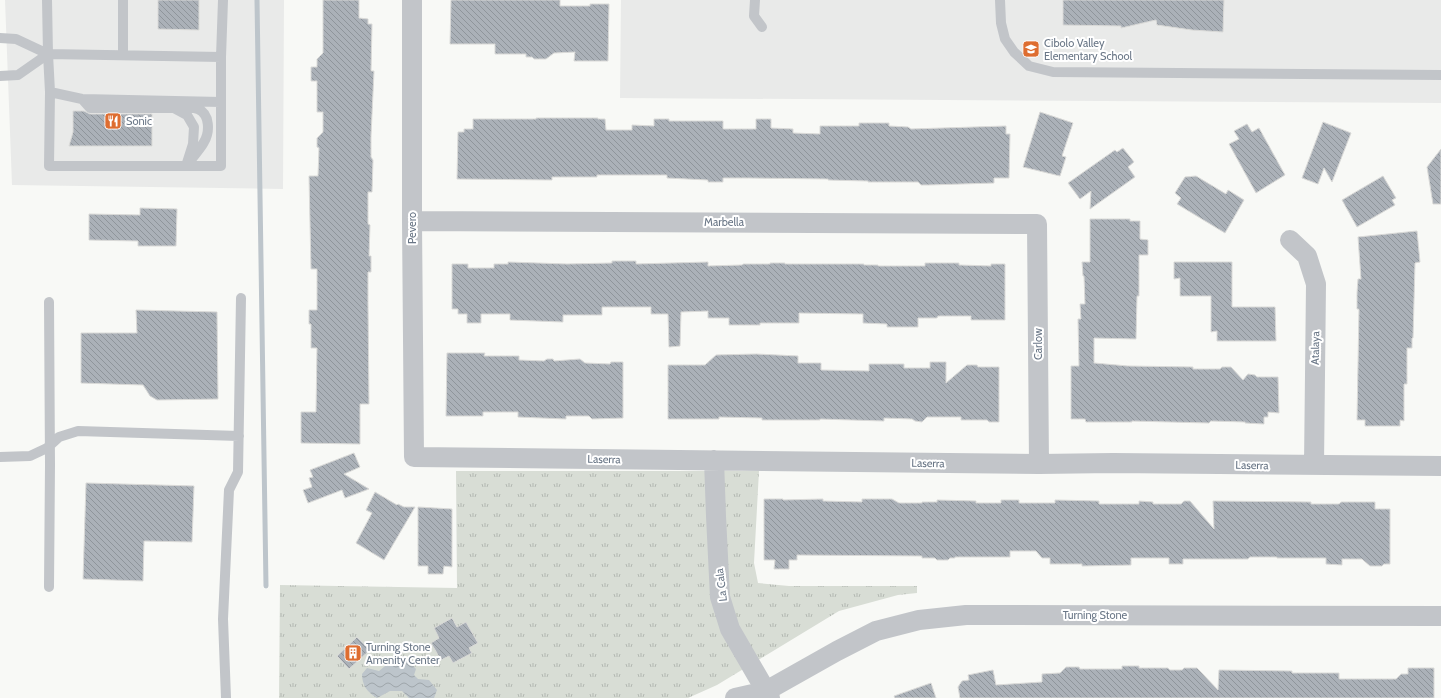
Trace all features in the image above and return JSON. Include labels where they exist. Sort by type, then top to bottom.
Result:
[{"type":"street","name":"Pevero","points":[[412,0],[414,457]]},
{"type":"street","name":"Marbella","points":[[412,221],[1037,224]]},
{"type":"street","name":"Carlow","points":[[1037,224],[1039,464]]},
{"type":"street","name":"Atalaya","points":[[1290,240],[1307,256],[1316,284],[1314,465]]},
{"type":"street","name":"Laserra","points":[[414,457],[1039,464],[1441,466]]},
{"type":"street","name":"La Cala","points":[[714,460],[720,597],[730,628],[766,696]]},
{"type":"street","name":"Turning Stone","points":[[735,698],[766,696],[837,651],[876,632],[919,620],[966,615],[1441,616]]},
{"type":"lane","points":[[47,0],[50,92],[49,166],[221,166],[223,0]]},
{"type":"lane","points":[[123,0],[123,55]]},
{"type":"lane","points":[[755,0],[754,16],[762,27]]},
{"type":"lane","points":[[1000,0],[1001,23],[1005,39],[1014,52],[1029,66],[1053,72],[1441,75]]},
{"type":"lane","points":[[0,38],[16,38],[48,54],[222,57]]},
{"type":"lane","points":[[0,76],[18,75],[48,54]]},
{"type":"lane","points":[[50,92],[82,99],[221,102]]},
{"type":"lane","points":[[82,99],[90,108],[196,108],[203,112],[207,121],[208,133],[204,143],[186,166]]},
{"type":"lane","points":[[174,108],[187,115],[194,127],[193,144],[186,166]]},
{"type":"lane","points":[[226,698],[223,619],[229,490],[238,472],[241,298]]},
{"type":"lane","points":[[49,302],[49,587]]},
{"type":"lane","points":[[0,457],[30,456],[50,445],[59,437],[78,430],[239,436]]},
{"type":"shaded area","points":[[5,0],[284,0],[283,189],[12,185]]},
{"type":"shaded area","name":"Cibolo Valley Elementary School","points":[[621,0],[1441,0],[1441,103],[620,98]]},
{"type":"green space","points":[[456,471],[759,471],[754,563],[758,583],[789,586],[917,586],[917,593],[898,595],[839,611],[717,685],[688,698],[279,698],[280,585],[457,588]]},
{"type":"water","points":[[404,656],[416,669],[414,675],[418,679],[429,680],[437,690],[434,698],[409,698],[402,691],[390,691],[377,698],[366,688],[363,682],[362,674],[367,668],[379,671],[396,657]]},
{"type":"building","points":[[158,0],[199,0],[199,30],[158,29]]},
{"type":"building","points":[[323,0],[359,0],[359,18],[368,19],[368,24],[372,24],[371,71],[374,71],[371,157],[373,160],[372,192],[368,192],[368,224],[370,225],[369,256],[371,256],[371,272],[368,272],[369,404],[360,404],[360,444],[301,443],[301,412],[316,412],[317,348],[311,348],[311,324],[309,324],[309,310],[317,310],[317,269],[311,269],[309,176],[318,176],[319,148],[317,147],[317,138],[323,132],[323,112],[317,112],[317,81],[311,81],[311,67],[317,67],[317,59],[323,53]]},
{"type":"building","points":[[451,0],[560,0],[560,6],[590,6],[590,4],[609,4],[608,61],[574,61],[575,52],[554,53],[546,59],[534,59],[532,57],[526,57],[526,54],[495,54],[495,44],[450,44]]},
{"type":"building","points":[[1063,0],[1224,0],[1223,32],[1192,30],[1157,25],[1156,20],[1121,28],[1121,26],[1063,25]]},
{"type":"building","name":"Sonic","points":[[73,111],[84,111],[90,114],[152,114],[152,146],[69,146],[73,132]]},
{"type":"building","points":[[1040,112],[1073,123],[1062,156],[1066,157],[1060,176],[1023,167]]},
{"type":"building","points":[[473,119],[605,119],[606,130],[632,130],[632,125],[654,126],[654,119],[669,119],[669,121],[723,121],[723,129],[756,129],[756,119],[771,119],[771,128],[793,129],[793,133],[820,134],[820,126],[859,126],[859,123],[889,123],[889,126],[908,127],[911,129],[1006,126],[1006,134],[1010,134],[1009,178],[994,178],[994,183],[928,185],[921,185],[918,182],[868,182],[828,179],[723,178],[723,182],[708,182],[708,180],[667,178],[667,175],[597,175],[597,177],[552,177],[552,180],[457,179],[458,132],[464,132],[464,129],[473,129]]},
{"type":"building","points":[[1323,122],[1351,133],[1332,182],[1324,168],[1318,184],[1302,178]]},
{"type":"building","points":[[1247,124],[1252,132],[1259,128],[1285,175],[1256,193],[1229,144],[1239,139],[1234,131]]},
{"type":"building","points":[[1123,148],[1134,162],[1128,167],[1135,177],[1090,209],[1091,191],[1080,199],[1068,183],[1115,150],[1117,152]]},
{"type":"building","points":[[1441,149],[1441,204],[1433,204],[1427,167]]},
{"type":"building","points":[[1196,176],[1226,194],[1228,190],[1244,200],[1225,233],[1177,204],[1181,198],[1175,193],[1185,177]]},
{"type":"building","points":[[1383,176],[1396,198],[1392,200],[1395,205],[1357,227],[1342,200]]},
{"type":"building","points":[[140,208],[177,209],[176,246],[138,246],[138,241],[89,240],[89,214],[140,215]]},
{"type":"building","points":[[1090,219],[1130,219],[1130,221],[1140,221],[1140,239],[1148,240],[1148,255],[1139,255],[1139,296],[1137,296],[1136,339],[1094,338],[1094,363],[1128,366],[1193,367],[1193,369],[1220,369],[1222,367],[1231,367],[1243,380],[1248,374],[1255,375],[1257,377],[1278,377],[1279,413],[1268,412],[1268,417],[1264,417],[1264,424],[1211,421],[1209,423],[1132,421],[1086,422],[1085,419],[1071,419],[1071,366],[1079,366],[1078,319],[1081,319],[1080,304],[1085,304],[1082,262],[1090,262]]},
{"type":"building","points":[[1417,231],[1420,262],[1415,263],[1413,338],[1412,348],[1407,348],[1407,384],[1404,384],[1404,421],[1400,420],[1400,426],[1365,426],[1365,420],[1357,420],[1359,309],[1357,309],[1357,293],[1358,279],[1361,279],[1358,237]]},
{"type":"building","points":[[612,261],[636,261],[636,264],[708,262],[708,266],[770,263],[864,264],[878,266],[925,266],[925,263],[959,263],[959,265],[991,266],[991,264],[1005,264],[1005,320],[971,320],[971,316],[938,316],[937,318],[918,318],[918,327],[887,327],[887,324],[863,323],[863,314],[799,313],[799,323],[729,325],[729,318],[708,318],[708,311],[681,312],[680,346],[669,347],[668,314],[651,314],[651,307],[602,307],[602,315],[563,315],[563,322],[510,320],[510,314],[481,314],[481,323],[467,323],[467,314],[458,314],[458,309],[452,309],[452,264],[468,264],[468,268],[494,268],[494,264],[508,264],[508,262],[567,264],[612,263]]},
{"type":"building","points":[[1174,262],[1232,262],[1232,307],[1275,307],[1276,341],[1217,341],[1217,331],[1211,332],[1211,296],[1180,296],[1180,278],[1174,279]]},
{"type":"building","points":[[136,310],[217,312],[218,399],[157,400],[150,396],[143,385],[81,383],[81,333],[137,333]]},
{"type":"building","points":[[447,353],[485,353],[484,356],[519,356],[519,360],[544,361],[547,359],[553,359],[554,361],[580,359],[585,363],[610,364],[611,362],[623,362],[623,418],[592,419],[589,416],[566,416],[566,419],[518,417],[518,412],[483,412],[483,416],[446,416]]},
{"type":"building","points":[[756,354],[798,356],[798,363],[821,363],[821,370],[869,371],[869,364],[904,364],[904,368],[930,368],[930,362],[946,362],[946,383],[967,365],[977,365],[978,367],[999,367],[999,422],[989,422],[987,420],[961,420],[961,417],[927,417],[922,422],[912,419],[884,418],[884,421],[820,419],[762,420],[762,418],[719,417],[719,419],[668,419],[668,365],[705,365],[716,355]]},
{"type":"building","points":[[354,453],[360,467],[344,474],[369,489],[345,498],[342,490],[308,503],[303,490],[312,487],[309,478],[313,477],[310,470]]},
{"type":"building","points":[[86,483],[194,486],[192,542],[144,541],[143,581],[83,579]]},
{"type":"building","points":[[375,492],[397,505],[398,504],[404,507],[415,507],[384,560],[356,543],[372,513],[366,510]]},
{"type":"building","points":[[764,499],[823,499],[823,501],[862,502],[862,499],[892,499],[899,503],[937,502],[937,500],[1001,503],[1001,500],[1019,500],[1019,503],[1055,503],[1055,500],[1099,501],[1099,504],[1139,504],[1139,501],[1153,502],[1153,504],[1181,504],[1184,501],[1190,501],[1214,529],[1213,501],[1311,502],[1311,504],[1375,502],[1375,509],[1390,509],[1390,564],[1370,566],[1362,559],[1342,559],[1342,565],[1326,564],[1326,558],[1250,557],[1248,559],[1183,559],[1183,564],[1169,564],[1169,558],[1131,558],[1131,565],[1082,566],[1082,564],[1050,564],[1050,558],[1042,558],[1036,551],[1010,551],[1010,557],[955,557],[948,560],[922,558],[922,556],[797,555],[797,560],[789,560],[789,569],[774,569],[775,560],[764,560]]},
{"type":"building","points":[[418,507],[452,509],[452,567],[444,566],[443,574],[428,574],[428,566],[418,566]]},
{"type":"building","points":[[452,618],[457,627],[466,622],[478,643],[469,648],[472,653],[453,663],[449,656],[441,660],[431,643],[439,638],[434,628]]},
{"type":"building","name":"Turning Stone Amenity Center","points":[[357,637],[370,650],[349,669],[337,656]]},
{"type":"building","points":[[1122,666],[1139,666],[1139,668],[1168,668],[1170,670],[1197,668],[1218,690],[1219,670],[1339,673],[1339,679],[1396,679],[1401,674],[1408,674],[1408,668],[1434,668],[1434,698],[960,698],[958,687],[962,681],[969,680],[968,675],[993,670],[996,685],[1042,682],[1042,674],[1060,673],[1066,667],[1079,667],[1080,669],[1122,669]]},
{"type":"building","points":[[931,683],[936,698],[895,698],[894,696]]},
{"type":"waterway","points":[[257,0],[266,586]]},
{"type":"place","name":"Cibolo Valley Elementary School","points":[[1031,49]]},
{"type":"place","name":"Sonic","points":[[113,121]]},
{"type":"place","name":"Turning Stone Amenity Center","points":[[353,653]]}]
